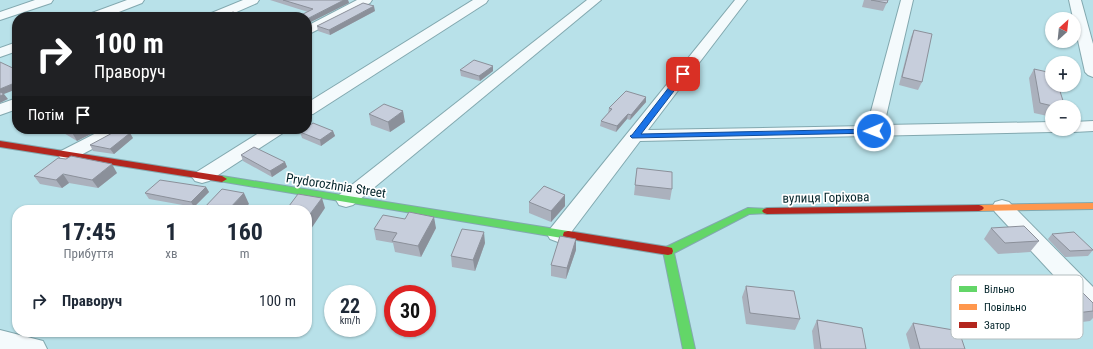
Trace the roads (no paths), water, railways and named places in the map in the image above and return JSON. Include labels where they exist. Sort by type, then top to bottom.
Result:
[{"type":"street","points":[[0,16],[47,0]]},
{"type":"street","points":[[107,12],[138,0]]},
{"type":"street","points":[[226,12],[254,0]]},
{"type":"street","points":[[312,28],[366,0]]},
{"type":"street","points":[[312,107],[482,0]]},
{"type":"street","points":[[346,200],[595,0]]},
{"type":"street","points":[[558,234],[741,0]]},
{"type":"street","points":[[874,131],[907,0]]},
{"type":"street","points":[[1093,8],[1076,4],[1093,72]]},
{"type":"street","points":[[0,53],[12,48]]},
{"type":"street","points":[[0,110],[12,105]]},
{"type":"street","points":[[1081,127],[1093,126]]},
{"type":"street","points":[[634,136],[1045,127]]},
{"type":"street","points":[[67,155],[107,134]]},
{"type":"street","points":[[202,176],[269,134]]},
{"type":"street","name":"Prydorozhnia Street","points":[[0,144],[668,251]]},
{"type":"street","name":"вулиця Горіхова","points":[[668,251],[748,211],[1093,206]]},
{"type":"street","points":[[1002,207],[1067,275]]},
{"type":"street","points":[[668,251],[689,349]]},
{"type":"street","points":[[1083,292],[1093,302]]},
{"type":"street","points":[[0,341],[34,349]]}]
